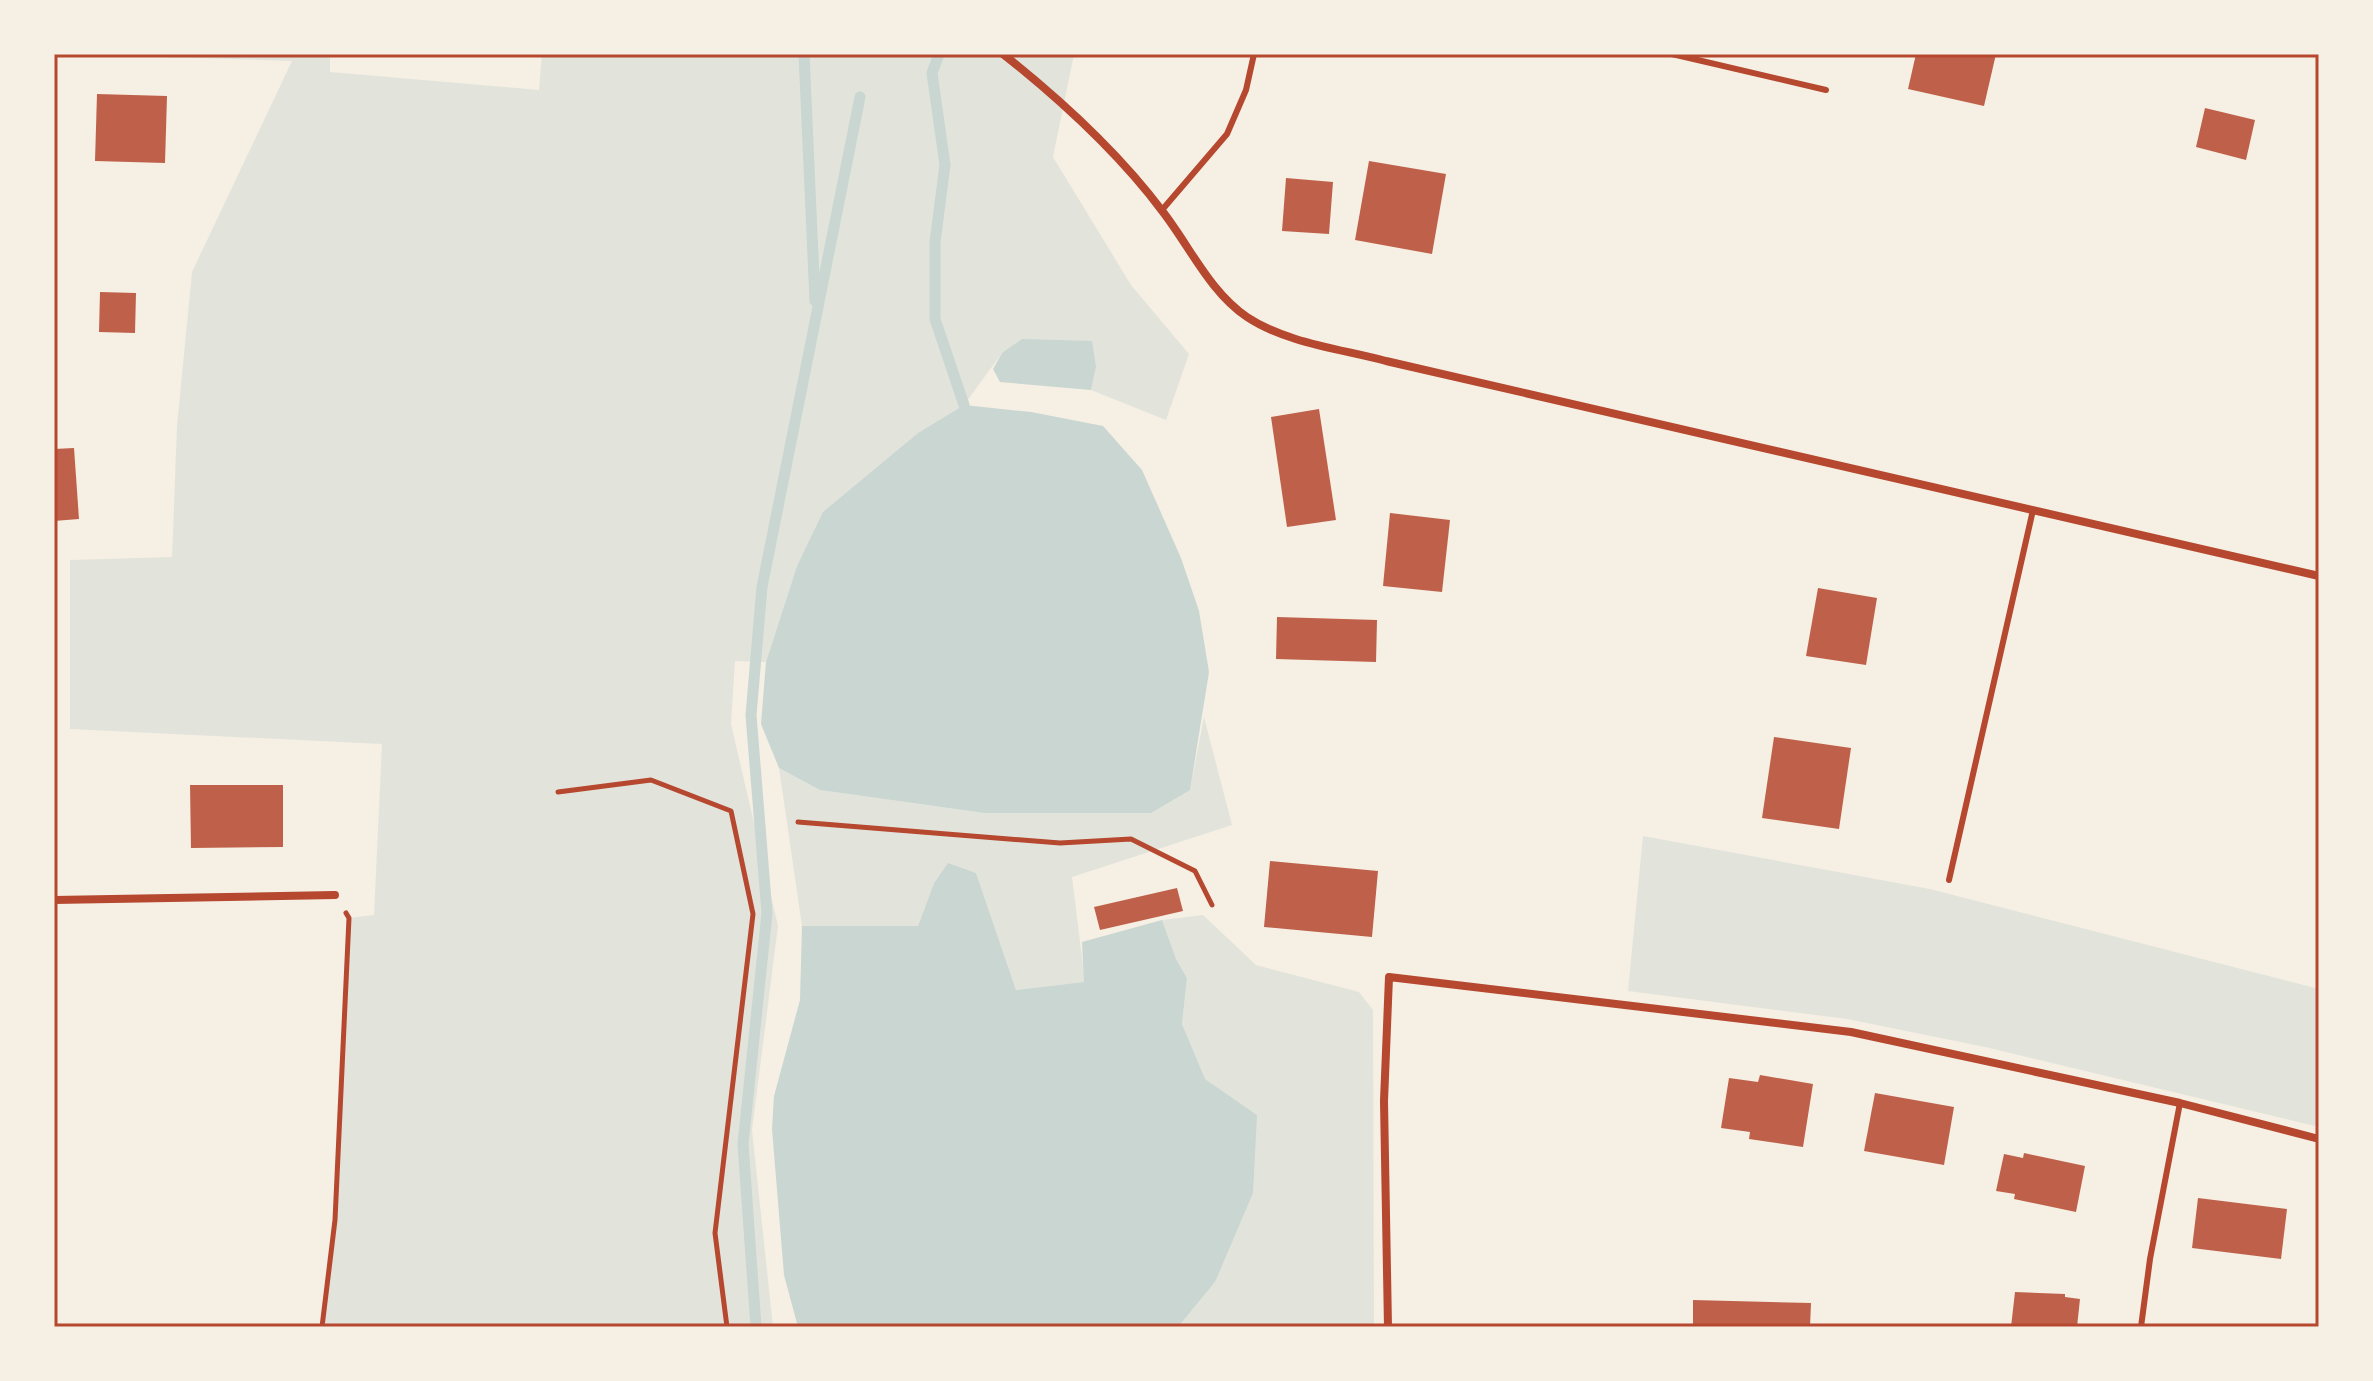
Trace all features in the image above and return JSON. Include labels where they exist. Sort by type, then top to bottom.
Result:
[{"type":"street","points":[[1003,54],[1062,101],[1162,210],[1220,292],[1246,316],[1277,332],[1401,365],[2319,576]]},
{"type":"street","points":[[54,900],[335,895]]},
{"type":"street","points":[[1388,1327],[1384,1101],[1389,977],[1851,1032],[2180,1103],[2319,1139]]},
{"type":"lane","points":[[1162,210],[1227,134],[1246,90],[1254,54]]},
{"type":"lane","points":[[1672,54],[1826,90]]},
{"type":"lane","points":[[1949,880],[2033,510]]},
{"type":"lane","points":[[2141,1327],[2150,1259],[2180,1103]]},
{"type":"path","points":[[558,792],[651,780],[731,811],[753,914],[715,1233],[727,1327]]},
{"type":"path","points":[[798,822],[1060,843],[1131,839],[1195,871],[1212,905]]},
{"type":"path","points":[[322,1327],[335,1220],[349,918],[335,895]]},
{"type":"shaded area","points":[[70,54],[330,54],[330,72],[539,90],[542,54],[1074,54],[1053,157],[1131,285],[1189,354],[1166,420],[1091,390],[1096,367],[1002,353],[964,405],[918,433],[876,469],[797,566],[766,662],[735,661],[731,724],[778,926],[752,1130],[773,1327],[322,1327],[335,1220],[349,918],[374,915],[382,744],[70,729],[70,560],[172,557],[177,426],[192,272],[292,61]]},
{"type":"shaded area","points":[[1022,339],[1092,341],[1096,367],[1091,390],[1000,382],[993,369],[1002,353]]},
{"type":"shaded area","points":[[964,405],[1031,412],[1103,426],[1142,470],[1181,558],[1199,611],[1209,672],[1190,790],[1151,813],[984,813],[820,790],[779,768],[761,724],[766,662],[797,566],[823,512],[918,433]]},
{"type":"shaded area","points":[[1204,717],[1232,825],[1072,877],[1085,982],[1016,990],[976,873],[948,864],[934,883],[918,926],[802,926],[779,768],[820,790],[984,813],[1150,813],[1190,789]]},
{"type":"shaded area","points":[[1643,836],[1930,889],[2319,989],[2319,1127],[1985,1047],[1847,1019],[1628,991]]},
{"type":"shaded area","points":[[948,863],[976,873],[1016,990],[1084,982],[1082,942],[1162,920],[1176,959],[1187,978],[1182,1024],[1205,1079],[1257,1115],[1253,1193],[1215,1282],[1178,1327],[798,1327],[784,1275],[772,1129],[774,1096],[800,1000],[802,926],[918,926],[934,883]]},
{"type":"shaded area","points":[[1203,915],[1256,965],[1359,992],[1373,1010],[1374,1327],[1178,1327],[1215,1282],[1257,1115],[1205,1080],[1182,1024],[1187,978],[1176,959],[1162,920]]},
{"type":"building","points":[[1916,54],[1996,54],[1984,106],[1908,89]]},
{"type":"building","points":[[97,94],[167,96],[165,163],[95,161]]},
{"type":"building","points":[[2205,108],[2255,120],[2246,160],[2196,147]]},
{"type":"building","points":[[1369,161],[1446,174],[1432,254],[1355,240]]},
{"type":"building","points":[[1286,178],[1333,182],[1329,234],[1282,231]]},
{"type":"building","points":[[100,292],[136,293],[135,333],[99,332]]},
{"type":"building","points":[[1319,409],[1336,520],[1287,527],[1271,417]]},
{"type":"building","points":[[74,448],[79,519],[54,521],[54,449]]},
{"type":"building","points":[[1390,513],[1450,520],[1442,592],[1383,586]]},
{"type":"building","points":[[1818,588],[1877,598],[1866,665],[1806,656]]},
{"type":"building","points":[[1277,617],[1377,620],[1376,662],[1276,659]]},
{"type":"building","points":[[1774,737],[1851,748],[1839,829],[1762,818]]},
{"type":"building","points":[[190,785],[283,785],[283,847],[191,848]]},
{"type":"building","points":[[1270,861],[1378,871],[1372,937],[1264,927]]},
{"type":"building","points":[[1177,888],[1183,911],[1100,930],[1094,907]]},
{"type":"building","points":[[1760,1075],[1813,1084],[1803,1147],[1749,1139],[1750,1132],[1721,1128],[1729,1078],[1758,1082]]},
{"type":"building","points":[[1875,1093],[1954,1107],[1944,1165],[1864,1151]]},
{"type":"building","points":[[2024,1153],[2085,1166],[2076,1212],[2014,1199],[2015,1194],[1996,1191],[2004,1154],[2023,1158]]},
{"type":"building","points":[[2198,1198],[2287,1209],[2281,1259],[2192,1248]]},
{"type":"building","points":[[2015,1292],[2065,1294],[2065,1297],[2080,1299],[2077,1327],[2011,1327]]},
{"type":"building","points":[[1693,1300],[1811,1303],[1810,1327],[1693,1327]]},
{"type":"waterway","points":[[804,54],[815,301]]},
{"type":"waterway","points":[[939,54],[932,73],[945,165],[935,242],[935,319],[964,405]]},
{"type":"waterway","points":[[756,1327],[743,1144],[767,913],[751,715],[762,587],[860,97]]}]
